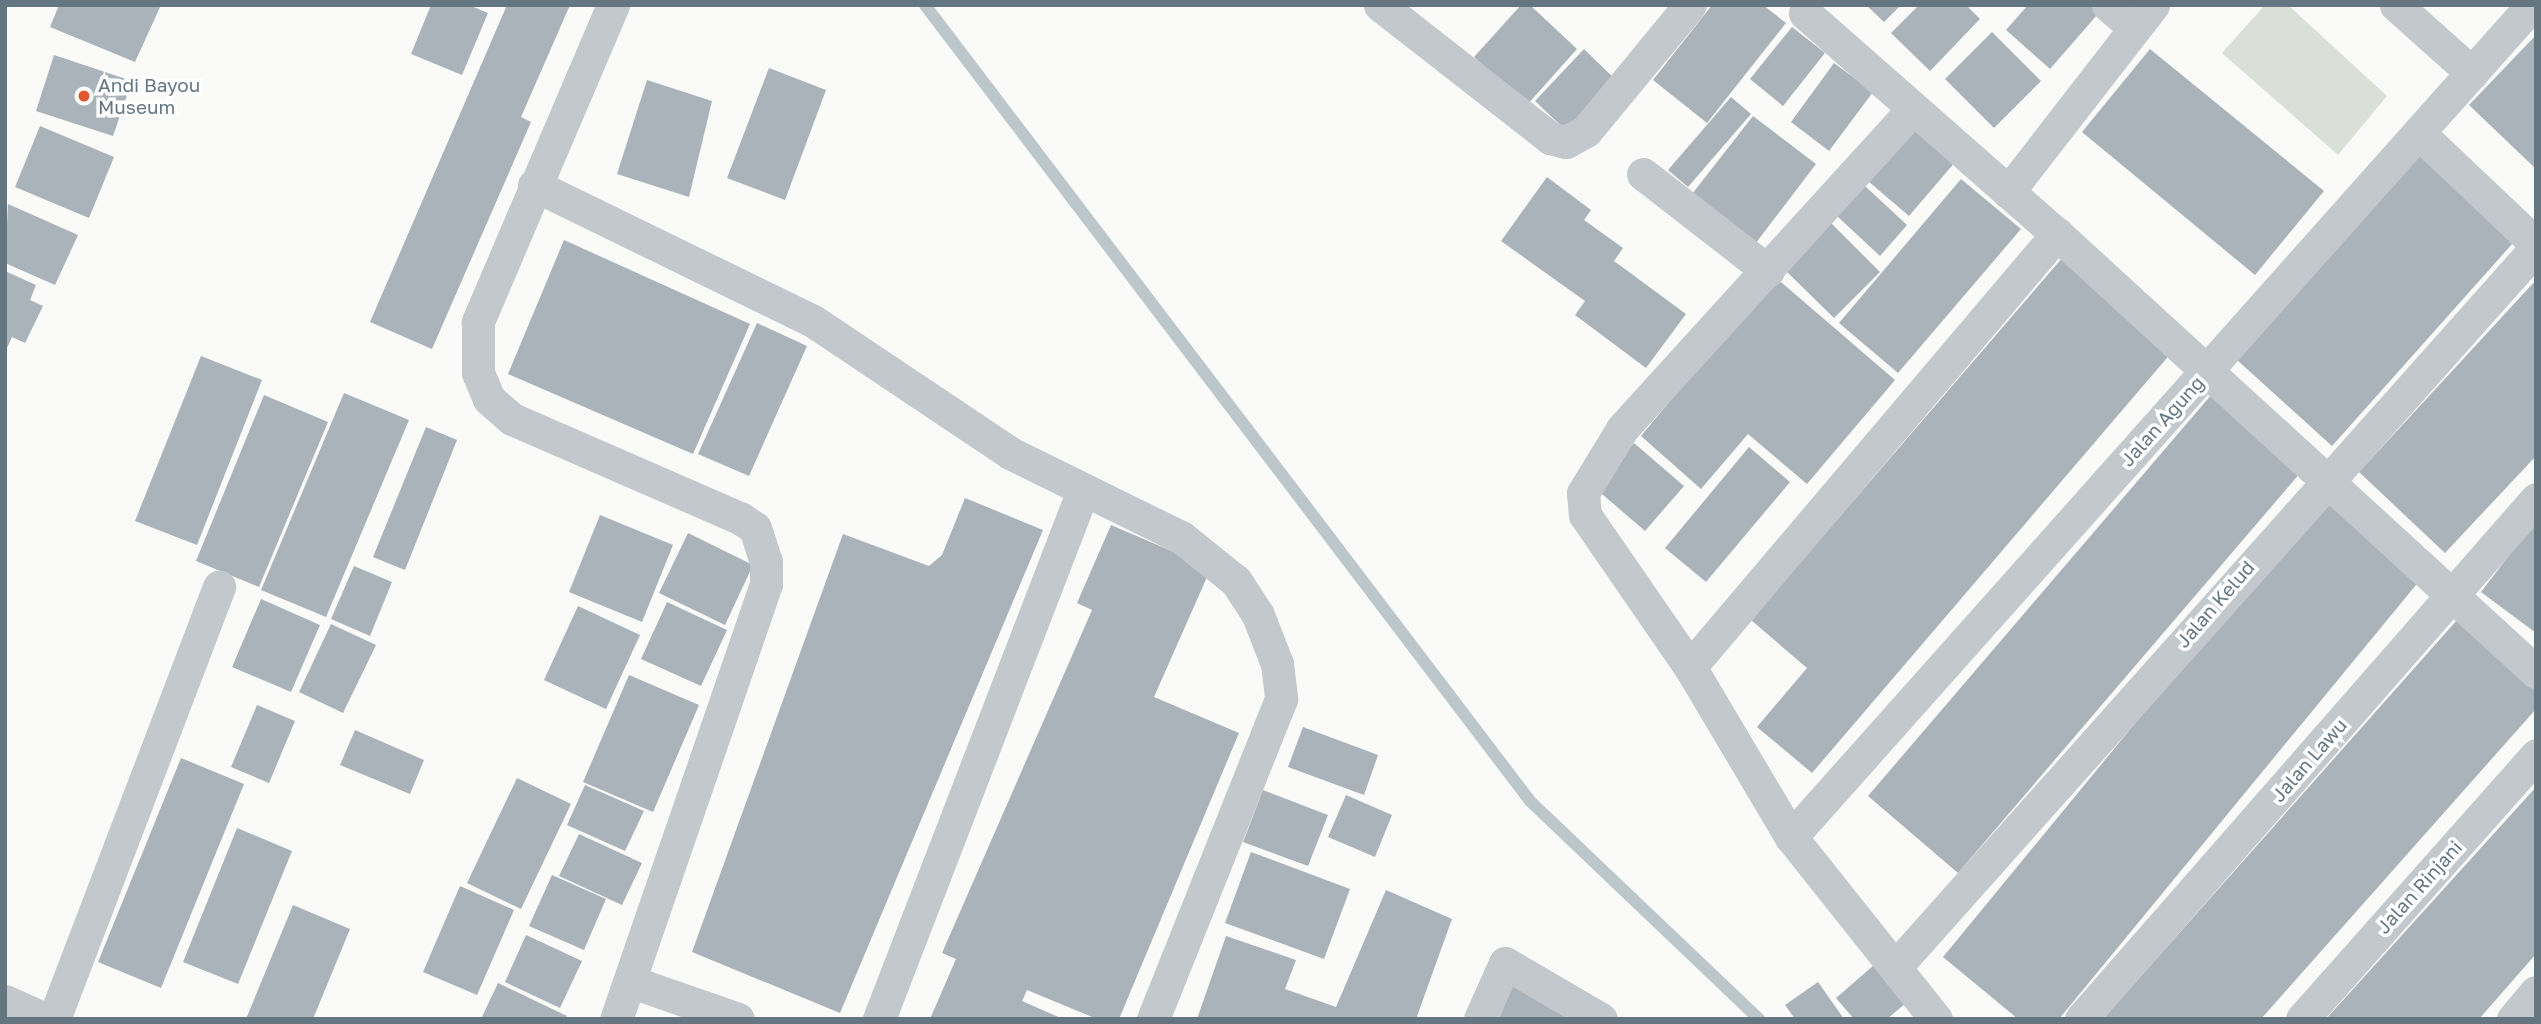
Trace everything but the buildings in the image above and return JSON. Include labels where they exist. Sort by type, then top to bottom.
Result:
[{"type":"street","points":[[612,5],[478,322],[478,373],[489,399],[544,435],[740,518],[755,528],[766,561],[766,584],[632,982],[616,1019]]},
{"type":"street","points":[[1380,5],[1550,138],[1566,142],[1586,131],[1690,5]]},
{"type":"street","points":[[2008,192],[2143,16],[2108,5]]},
{"type":"street","points":[[2396,5],[2472,73]]},
{"type":"street","name":"Jalan Agung","points":[[1791,837],[2532,5]]},
{"type":"street","points":[[1805,13],[1912,110],[2057,234],[2454,594],[2536,672]]},
{"type":"street","points":[[1912,110],[1615,437],[1583,493],[1585,515],[1690,667],[1791,837],[1898,964],[1936,1019]]},
{"type":"street","points":[[2418,133],[2536,246]]},
{"type":"street","points":[[1643,174],[1768,271]]},
{"type":"street","points":[[534,185],[813,321],[1082,493],[1181,537],[1236,581],[1277,664],[1281,699],[1153,1019]]},
{"type":"street","points":[[1690,667],[2057,234]]},
{"type":"street","name":"Jalan Kelud","points":[[1898,964],[2325,479],[2536,246]]},
{"type":"street","points":[[879,1019],[1082,493]]},
{"type":"street","name":"Jalan Lawu","points":[[2081,1019],[2536,499]]},
{"type":"street","points":[[54,1019],[219,586]]},
{"type":"street","name":"Jalan Rinjani","points":[[2302,1019],[2536,755]]},
{"type":"street","points":[[1480,1019],[1505,963],[1601,1019]]},
{"type":"street","points":[[632,982],[738,1019]]},
{"type":"street","points":[[2513,1019],[2536,992]]},
{"type":"street","points":[[5,1001],[45,1019]]},
{"type":"shaded area","points":[[2265,5],[2288,5],[2387,96],[2338,155],[2222,53]]},
{"type":"waterway","points":[[925,5],[1530,801],[1759,1019]]},
{"type":"place","name":"Andi Bayou Museum","points":[[84,96]]}]
